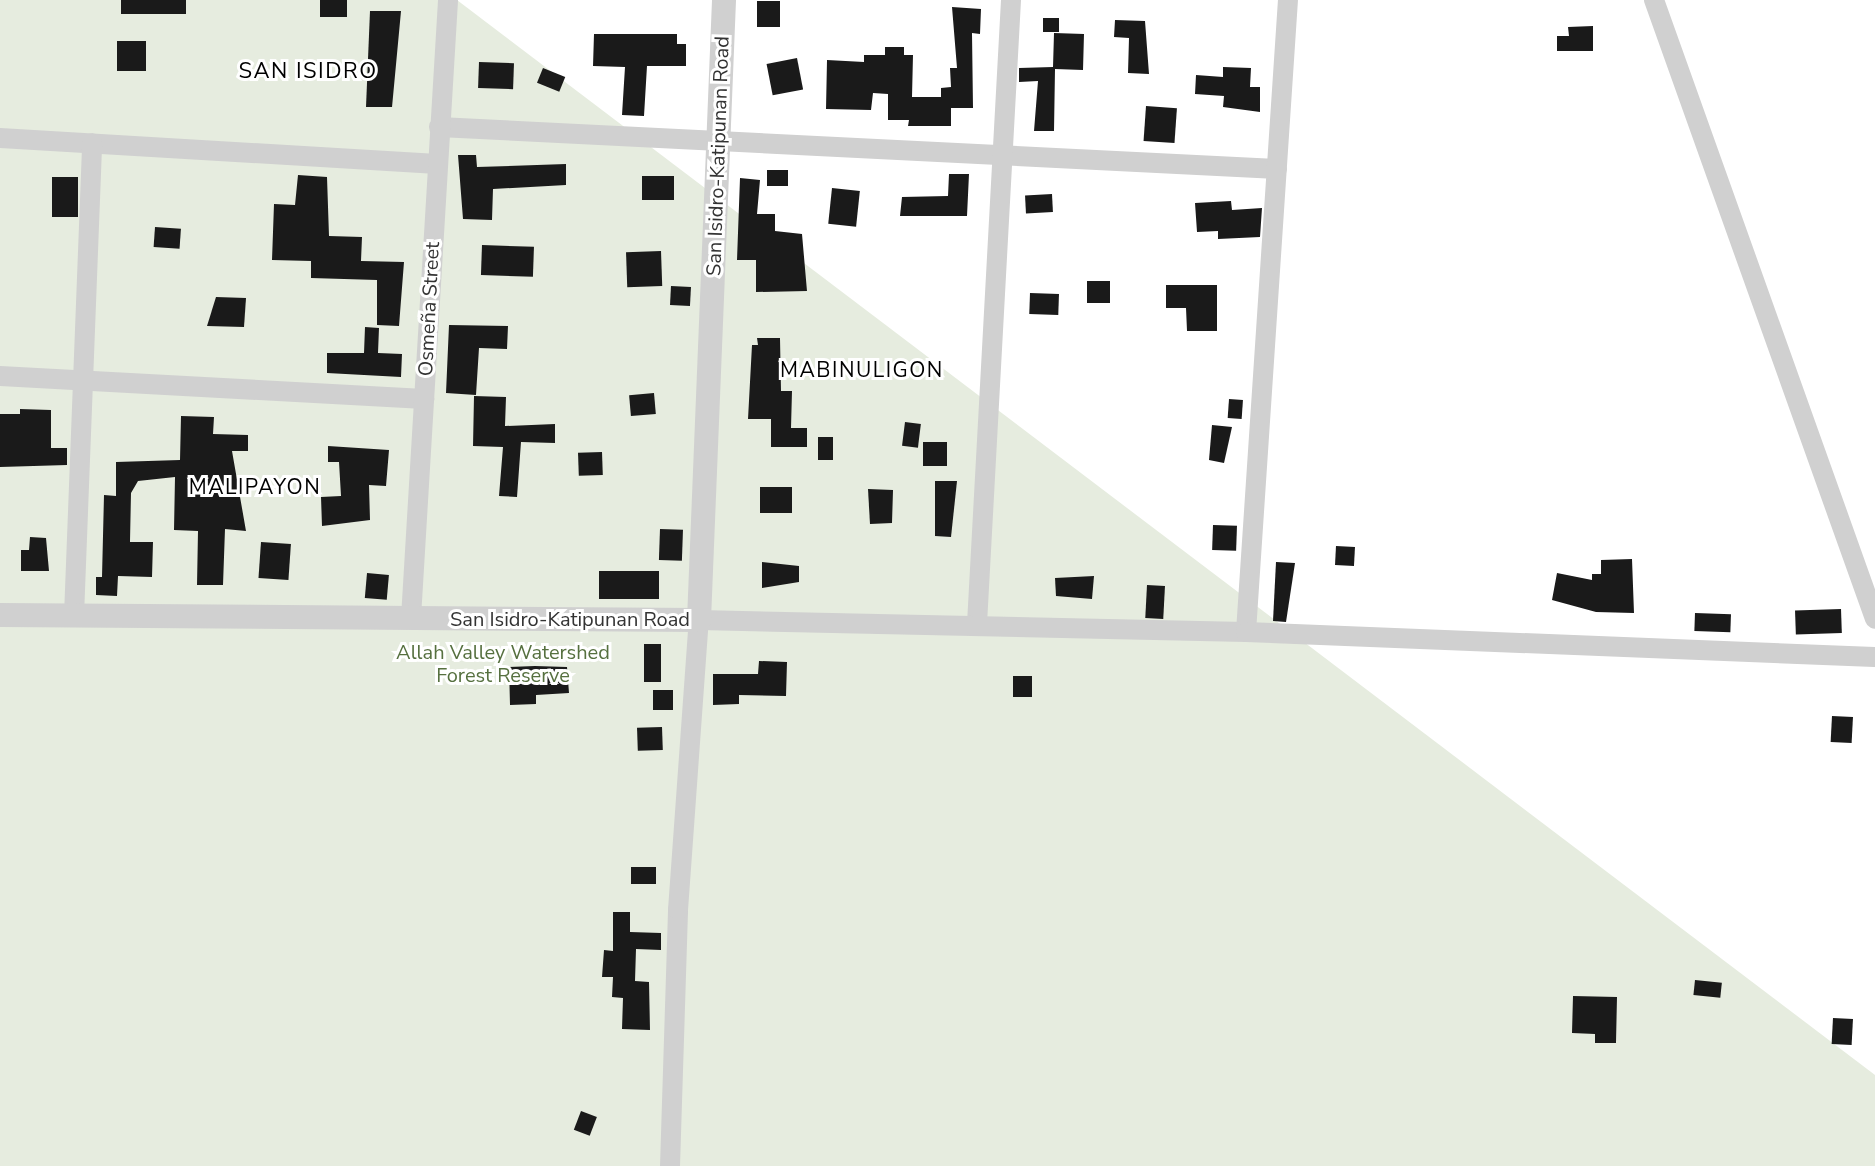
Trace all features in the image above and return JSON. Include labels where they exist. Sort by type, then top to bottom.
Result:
[{"type":"street","name":"Osmeña Street","points":[[411,618],[448,0]]},
{"type":"street","name":"San Isidro-Katipunan Road","points":[[0,615],[699,620],[724,0]]},
{"type":"street","points":[[977,624],[1011,0]]},
{"type":"street","points":[[1246,632],[1288,0]]},
{"type":"street","points":[[1654,0],[1875,619]]},
{"type":"street","points":[[439,127],[1277,169]]},
{"type":"street","points":[[0,138],[437,164]]},
{"type":"street","points":[[74,616],[92,143]]},
{"type":"street","points":[[0,376],[424,399]]},
{"type":"street","points":[[670,1166],[678,910],[699,620],[977,624],[1246,632],[1875,657]]},
{"type":"green space","name":"Allah Valley Watershed Forest Reserve","points":[[0,0],[457,0],[1875,1075],[1875,1166],[0,1166]]},
{"type":"building","points":[[121,0],[186,0],[186,14],[121,14]]},
{"type":"building","points":[[320,0],[347,0],[347,17],[320,17]]},
{"type":"building","points":[[757,1],[780,1],[780,27],[757,27]]},
{"type":"building","points":[[952,7],[981,9],[980,34],[972,33],[973,108],[951,108],[951,126],[908,126],[909,120],[888,120],[888,94],[873,93],[871,110],[826,109],[827,60],[864,62],[864,55],[885,55],[885,47],[904,47],[904,55],[913,55],[912,97],[941,97],[941,88],[951,87],[950,68],[957,68]]},
{"type":"building","points":[[370,11],[401,11],[392,107],[366,107]]},
{"type":"building","points":[[1043,18],[1059,18],[1059,32],[1043,32]]},
{"type":"building","points":[[1115,20],[1145,21],[1149,74],[1128,73],[1129,38],[1114,37]]},
{"type":"building","points":[[1593,26],[1593,51],[1557,51],[1557,36],[1569,36],[1568,27]]},
{"type":"building","points":[[1054,33],[1084,34],[1083,70],[1055,69],[1054,131],[1034,131],[1038,81],[1019,82],[1019,68],[1053,67]]},
{"type":"building","points":[[594,34],[677,34],[677,44],[686,44],[686,66],[647,66],[644,116],[622,115],[625,67],[593,66]]},
{"type":"building","points":[[117,41],[146,41],[146,71],[117,71]]},
{"type":"building","points":[[797,58],[803,89],[773,95],[767,64]]},
{"type":"building","points":[[479,62],[514,63],[513,89],[478,88]]},
{"type":"building","points":[[1223,67],[1251,68],[1250,87],[1260,87],[1260,112],[1223,107],[1224,96],[1195,94],[1196,75],[1223,77]]},
{"type":"building","points":[[543,68],[565,77],[559,92],[537,83]]},
{"type":"building","points":[[1146,106],[1177,108],[1174,143],[1144,141]]},
{"type":"building","points":[[458,155],[476,155],[477,167],[566,164],[566,185],[493,189],[492,220],[463,219]]},
{"type":"building","points":[[767,170],[788,170],[788,186],[767,186]]},
{"type":"building","points":[[949,174],[969,174],[967,216],[900,216],[902,197],[948,196]]},
{"type":"building","points":[[298,175],[327,177],[329,236],[362,237],[361,261],[404,262],[399,326],[377,325],[377,280],[311,278],[311,261],[272,260],[274,204],[295,205]]},
{"type":"building","points":[[642,176],[674,176],[674,200],[642,200]]},
{"type":"building","points":[[52,177],[78,177],[78,217],[52,217]]},
{"type":"building","points":[[740,178],[760,180],[757,214],[775,214],[775,231],[802,234],[807,291],[756,292],[756,260],[737,260]]},
{"type":"building","points":[[832,188],[860,191],[856,227],[828,224]]},
{"type":"building","points":[[1052,194],[1053,212],[1026,213],[1025,195]]},
{"type":"building","points":[[1231,201],[1232,210],[1262,208],[1260,237],[1218,239],[1218,231],[1197,232],[1195,203]]},
{"type":"building","points":[[155,227],[181,229],[180,249],[154,247]]},
{"type":"building","points":[[482,245],[534,247],[533,277],[481,275]]},
{"type":"building","points":[[661,251],[662,286],[627,287],[626,252]]},
{"type":"building","points":[[1087,281],[1110,281],[1110,303],[1087,303]]},
{"type":"building","points":[[1166,285],[1217,285],[1217,331],[1187,331],[1186,308],[1166,308]]},
{"type":"building","points":[[671,286],[691,287],[690,306],[670,305]]},
{"type":"building","points":[[1030,293],[1059,294],[1058,315],[1029,314]]},
{"type":"building","points":[[216,297],[246,298],[244,327],[207,326]]},
{"type":"building","points":[[449,325],[508,326],[507,349],[479,348],[476,395],[446,393]]},
{"type":"building","points":[[365,327],[379,328],[378,353],[402,354],[401,377],[327,373],[327,353],[364,353]]},
{"type":"building","points":[[757,338],[780,338],[781,391],[792,391],[791,428],[807,428],[807,447],[771,447],[771,419],[748,419],[752,345],[758,345]]},
{"type":"building","points":[[654,393],[656,414],[631,416],[629,395]]},
{"type":"building","points":[[474,396],[506,397],[505,426],[555,424],[555,443],[521,442],[517,497],[499,496],[503,447],[473,446]]},
{"type":"building","points":[[1229,399],[1243,400],[1242,419],[1228,418]]},
{"type":"building","points":[[20,409],[51,410],[51,448],[67,448],[67,465],[0,467],[0,414],[20,414]]},
{"type":"building","points":[[181,416],[214,417],[213,434],[248,435],[248,451],[232,451],[246,531],[225,529],[223,585],[197,585],[198,531],[174,530],[175,477],[138,481],[131,493],[130,542],[153,542],[152,577],[118,576],[117,596],[96,595],[96,577],[102,577],[104,495],[116,496],[116,462],[180,460]]},
{"type":"building","points":[[905,422],[921,424],[918,448],[902,446]]},
{"type":"building","points":[[1212,425],[1232,427],[1224,463],[1209,460]]},
{"type":"building","points":[[818,437],[833,437],[833,460],[818,460]]},
{"type":"building","points":[[923,442],[947,442],[947,466],[923,466]]},
{"type":"building","points":[[328,446],[389,450],[386,486],[369,485],[370,520],[322,526],[321,497],[341,496],[339,462],[328,462]]},
{"type":"building","points":[[602,452],[603,475],[579,476],[578,453]]},
{"type":"building","points":[[935,481],[957,481],[951,537],[935,536]]},
{"type":"building","points":[[760,487],[792,487],[792,513],[760,513]]},
{"type":"building","points":[[868,489],[893,490],[892,523],[870,524]]},
{"type":"building","points":[[1213,525],[1237,526],[1236,551],[1212,550]]},
{"type":"building","points":[[660,529],[683,530],[682,561],[659,560]]},
{"type":"building","points":[[30,537],[46,538],[49,571],[21,571],[21,550],[29,550]]},
{"type":"building","points":[[261,542],[291,544],[288,580],[258,578]]},
{"type":"building","points":[[1336,546],[1355,547],[1354,566],[1335,565]]},
{"type":"building","points":[[1632,559],[1634,613],[1596,612],[1552,600],[1557,573],[1592,580],[1592,574],[1601,574],[1601,560]]},
{"type":"building","points":[[762,562],[799,566],[799,582],[762,588]]},
{"type":"building","points":[[1276,562],[1295,563],[1286,622],[1273,621]]},
{"type":"building","points":[[599,571],[659,571],[659,599],[599,599]]},
{"type":"building","points":[[367,573],[389,575],[387,600],[365,598]]},
{"type":"building","points":[[1094,576],[1092,599],[1056,596],[1055,578]]},
{"type":"building","points":[[1147,585],[1165,586],[1163,619],[1145,618]]},
{"type":"building","points":[[1841,609],[1842,633],[1796,635],[1795,611]]},
{"type":"building","points":[[1695,613],[1731,614],[1730,632],[1694,631]]},
{"type":"building","points":[[644,644],[661,644],[661,682],[644,682]]},
{"type":"building","points":[[759,661],[787,662],[786,696],[739,695],[739,704],[713,705],[713,674],[758,674]]},
{"type":"building","points":[[509,667],[567,667],[569,693],[536,695],[536,704],[510,705]]},
{"type":"building","points":[[1013,676],[1032,676],[1032,697],[1013,697]]},
{"type":"building","points":[[653,690],[673,690],[673,710],[653,710]]},
{"type":"building","points":[[1832,716],[1853,717],[1852,743],[1831,742]]},
{"type":"building","points":[[662,727],[663,750],[638,751],[637,728]]},
{"type":"building","points":[[631,867],[656,867],[656,884],[631,884]]},
{"type":"building","points":[[613,912],[630,912],[630,932],[661,933],[661,950],[636,949],[635,981],[649,982],[650,1030],[622,1029],[623,998],[612,997],[613,977],[602,977],[604,950],[613,951]]},
{"type":"building","points":[[1695,980],[1722,983],[1720,998],[1693,995]]},
{"type":"building","points":[[1573,996],[1617,997],[1616,1043],[1595,1043],[1595,1034],[1572,1033]]},
{"type":"building","points":[[1833,1018],[1853,1019],[1852,1045],[1832,1044]]},
{"type":"building","points":[[581,1111],[597,1117],[590,1136],[574,1130]]},
{"type":"district","name":"SAN ISIDRO","points":[[308,72]]},
{"type":"district","name":"MABINULIGON","points":[[862,370]]},
{"type":"district","name":"MALIPAYON","points":[[255,487]]}]
